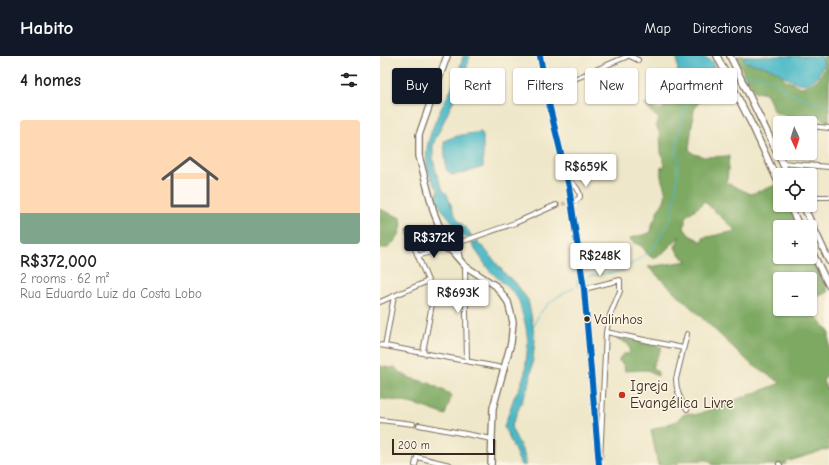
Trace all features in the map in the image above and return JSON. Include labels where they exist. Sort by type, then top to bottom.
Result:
[{"type":"main road","points":[[448,56],[419,135],[419,156],[434,213],[449,246],[465,266],[496,286],[510,306],[514,322],[513,336],[493,408],[491,465]]},
{"type":"main road","points":[[540,56],[542,68]]},
{"type":"main road","points":[[717,56],[723,68]]},
{"type":"main road","points":[[730,56],[784,168]]},
{"type":"main road","points":[[737,90],[744,86]]},
{"type":"main road","points":[[747,91],[744,96],[738,97],[773,171]]},
{"type":"main road","points":[[549,104],[568,181],[584,290],[599,465]]},
{"type":"main road","points":[[758,138],[761,134],[768,132]]},
{"type":"main road","points":[[806,212],[829,261]]},
{"type":"main road","points":[[459,260],[458,253],[460,243]]},
{"type":"main road","points":[[817,262],[829,286]]},
{"type":"street","points":[[577,78],[629,56],[638,60]]},
{"type":"street","points":[[817,127],[829,128]]},
{"type":"street","points":[[782,163],[829,167]]},
{"type":"street","points":[[568,181],[572,182],[579,192],[580,197],[576,201]]},
{"type":"street","points":[[817,197],[829,197]]},
{"type":"street","points":[[418,256],[515,224],[556,205]]},
{"type":"street","points":[[408,232],[433,293],[423,352]]},
{"type":"street","points":[[465,266],[467,361]]},
{"type":"street","points":[[584,290],[620,280],[620,291],[610,315],[606,332],[599,465]]},
{"type":"street","points":[[380,302],[428,281]]},
{"type":"street","points":[[394,296],[382,346],[423,352],[503,368]]},
{"type":"street","points":[[606,332],[683,348]]},
{"type":"street","points":[[687,334],[676,378],[676,386],[680,400],[687,409]]},
{"type":"street","points":[[380,420],[413,424]]},
{"type":"street","points":[[419,425],[492,439]]},
{"type":"street","points":[[415,465],[417,457],[450,465]]},
{"type":"green space","points":[[737,56],[748,56],[779,70],[784,79],[801,87],[813,83],[818,79],[825,68],[820,65],[824,56],[829,56],[829,122],[825,121],[819,116],[785,116],[774,112],[767,95],[761,92],[755,93],[750,82],[746,80]]},
{"type":"green space","points":[[650,104],[656,110],[662,110],[666,104],[697,104],[694,110],[689,149],[694,154],[702,157],[729,156],[727,183],[751,194],[773,186],[773,212],[792,212],[796,220],[773,220],[773,264],[815,264],[828,292],[817,297],[817,272],[773,272],[773,316],[816,316],[829,332],[829,372],[823,381],[829,393],[829,449],[786,462],[786,464],[776,465],[713,465],[708,460],[680,461],[677,465],[658,465],[651,430],[677,421],[681,416],[688,413],[695,415],[781,383],[751,364],[648,267],[688,261],[680,255],[675,247],[680,236],[662,254],[653,258],[649,256],[641,246],[634,243],[630,239],[651,232],[653,221],[657,217],[657,211],[665,198],[661,167],[664,168],[665,164],[661,152],[660,136],[656,126],[659,119],[644,105]],"holes":[[[704,201],[735,231],[703,238],[703,242],[689,235],[684,228],[686,216]]]},
{"type":"green space","points":[[380,209],[401,218],[401,231],[388,248],[380,248]]},
{"type":"green space","points":[[612,336],[662,347],[652,367],[658,372],[658,376],[648,370],[625,371],[623,364],[619,361],[619,359],[623,354],[629,354],[630,349],[628,344]]},
{"type":"green space","points":[[380,366],[390,368],[395,367],[399,372],[410,378],[429,383],[452,395],[445,415],[413,404],[380,399]]},
{"type":"water","points":[[463,56],[470,56],[467,68],[459,68]]},
{"type":"water","points":[[678,56],[701,57],[714,63],[714,67],[677,68]]},
{"type":"water","points":[[744,56],[821,56],[824,63],[817,77],[812,82],[800,83],[794,82],[769,68],[745,62]]},
{"type":"water","points":[[450,91],[450,104],[452,104],[433,144],[433,160],[437,175],[443,190],[447,194],[454,213],[472,237],[466,238],[441,208],[437,200],[438,189],[429,173],[426,157],[429,140]]},
{"type":"water","points":[[481,132],[483,136],[483,167],[465,173],[451,175],[446,169],[444,141],[458,136]]},
{"type":"water","points":[[478,241],[478,244],[484,248],[506,275],[515,282],[528,300],[531,314],[535,341],[530,382],[511,427],[524,454],[526,465],[521,465],[504,427],[515,395],[525,373],[528,342],[526,327],[519,301],[514,293],[489,270],[471,243]]},
{"type":"waterway","points":[[741,75],[757,75],[773,80],[789,93],[829,107]]},
{"type":"waterway","points":[[590,276],[622,271],[653,249],[671,218],[676,190],[678,164],[677,140],[685,108],[688,104]]},
{"type":"waterway","points":[[577,280],[578,286]]},
{"type":"waterway","points":[[533,328],[539,314],[548,304],[573,288]]},
{"type":"tunnel","points":[[556,205],[573,202]]},
{"type":"transit line","points":[[540,56],[549,104],[569,187],[584,289],[599,465]]},
{"type":"place","name":"Valinhos","points":[[587,319]]},
{"type":"place","name":"Igreja Evangélica Livre","points":[[622,395]]}]
